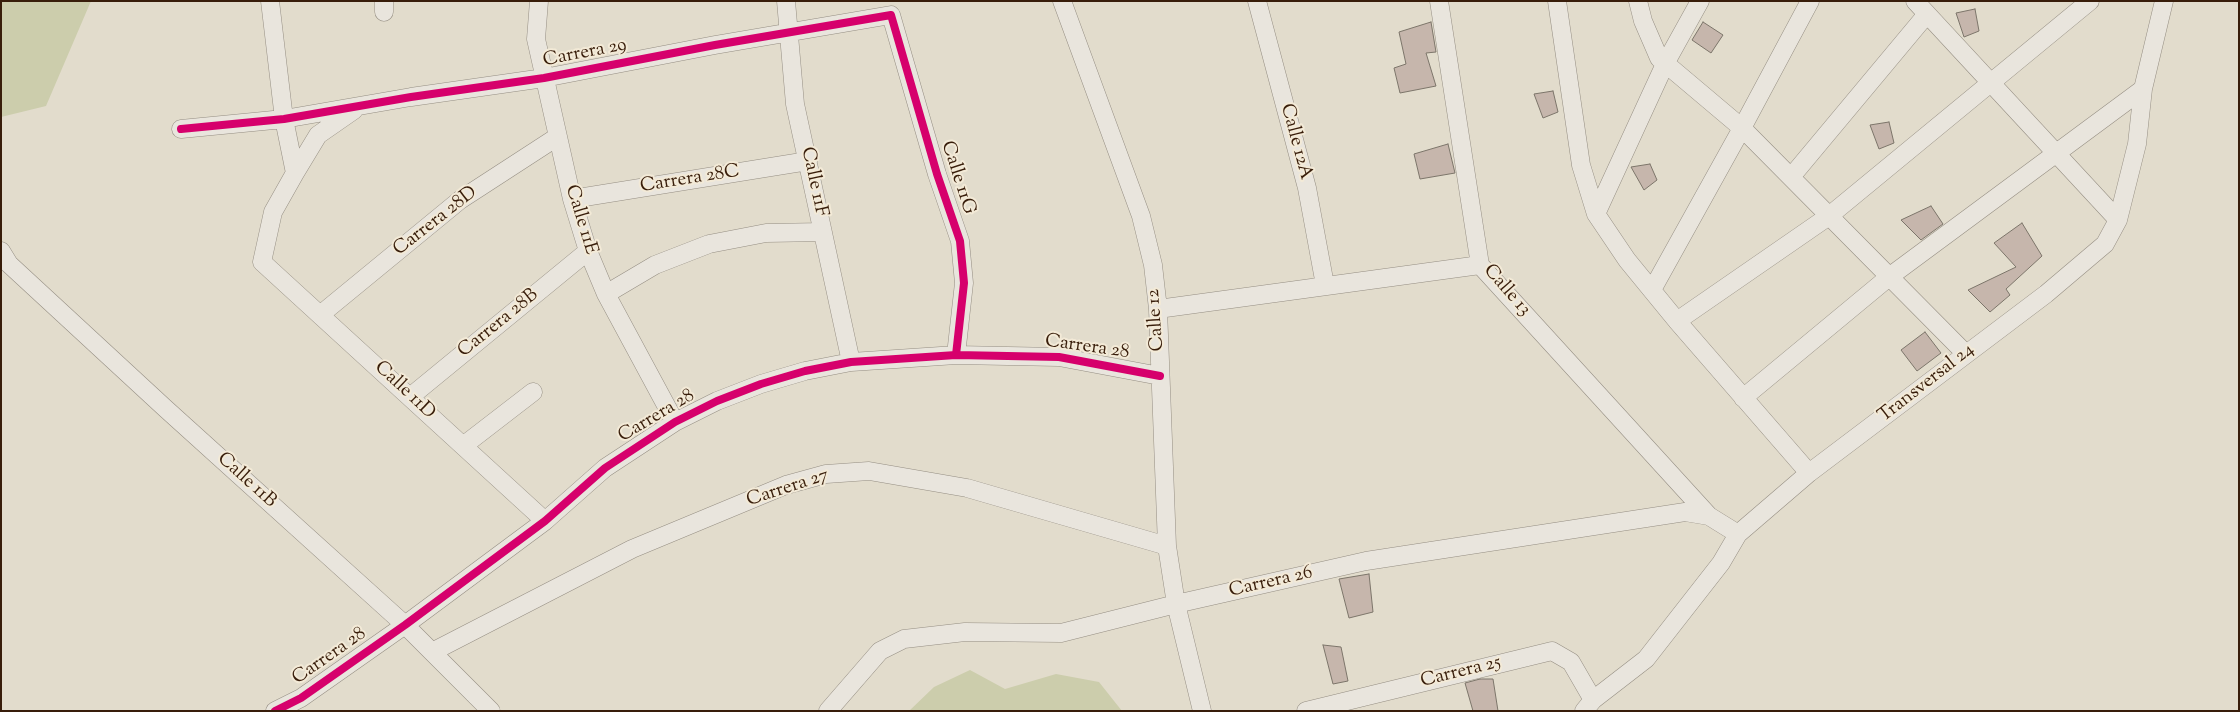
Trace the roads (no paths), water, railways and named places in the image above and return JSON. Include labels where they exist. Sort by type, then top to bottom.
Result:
[{"type":"street","points":[[270,1],[284,119],[295,173]]},
{"type":"street","name":"Calle 11E","points":[[539,1],[536,39],[572,199],[588,251],[606,294],[675,422]]},
{"type":"street","name":"Calle 11F","points":[[786,1],[796,104],[851,362]]},
{"type":"street","name":"Calle 12","points":[[1062,1],[1141,216],[1153,265],[1158,309],[1167,546],[1176,604],[1202,711]]},
{"type":"street","name":"Calle 12A","points":[[1257,1],[1307,188],[1325,285]]},
{"type":"street","name":"Calle 13","points":[[1439,1],[1480,265],[1709,516]]},
{"type":"street","points":[[1557,1],[1581,164],[1596,214],[1627,260],[1743,398],[1810,474]]},
{"type":"street","points":[[1638,1],[1643,22],[1659,58],[1742,128],[1966,354]]},
{"type":"street","points":[[1596,214],[1665,64],[1700,1]]},
{"type":"street","points":[[1652,290],[1810,1]]},
{"type":"street","points":[[1678,321],[1829,216],[2090,1]]},
{"type":"street","name":"Transversal 24","points":[[1589,705],[1646,658],[1721,563],[1738,534],[1810,474],[2046,294],[2105,244],[2118,220],[2137,144],[2143,89],[2164,1]]},
{"type":"street","points":[[1791,178],[1921,8],[2118,220]]},
{"type":"street","name":"Carrera 29","points":[[181,129],[284,119],[363,105],[544,78],[891,15]]},
{"type":"street","name":"Calle 11G","points":[[891,15],[937,174],[960,241],[964,283],[956,355]]},
{"type":"street","points":[[1743,398],[1889,277],[2143,89]]},
{"type":"street","name":"Carrera 29","points":[[262,262],[274,212],[318,135],[342,117],[363,105]]},
{"type":"street","name":"Carrera 28D","points":[[320,315],[460,200],[557,137]]},
{"type":"street","name":"Carrera 28C","points":[[572,199],[808,161]]},
{"type":"street","points":[[606,294],[655,265],[709,244],[766,233],[823,232]]},
{"type":"street","name":"Calle 11B","points":[[1,251],[9,264],[158,403],[405,625],[492,711]]},
{"type":"street","name":"Carrera 28B","points":[[410,397],[588,251]]},
{"type":"street","name":"Calle 11D","points":[[262,262],[545,521]]},
{"type":"street","points":[[1158,309],[1480,265]]},
{"type":"street","name":"Carrera 28","points":[[275,711],[301,698],[405,625],[545,521],[604,468],[675,422],[717,401],[761,384],[806,371],[851,362],[956,355],[1059,357],[1160,376]]},
{"type":"street","points":[[463,446],[532,392]]},
{"type":"street","name":"Carrera 27","points":[[432,652],[632,549],[786,485],[826,474],[869,471],[967,488],[1167,546]]},
{"type":"street","name":"Carrera 26","points":[[828,711],[880,651],[904,639],[965,632],[1061,633],[1176,604],[1366,561],[1671,514],[1697,512],[1709,516],[1738,534]]},
{"type":"street","name":"Carrera 25","points":[[1306,711],[1552,651],[1571,662],[1589,705]]}]
